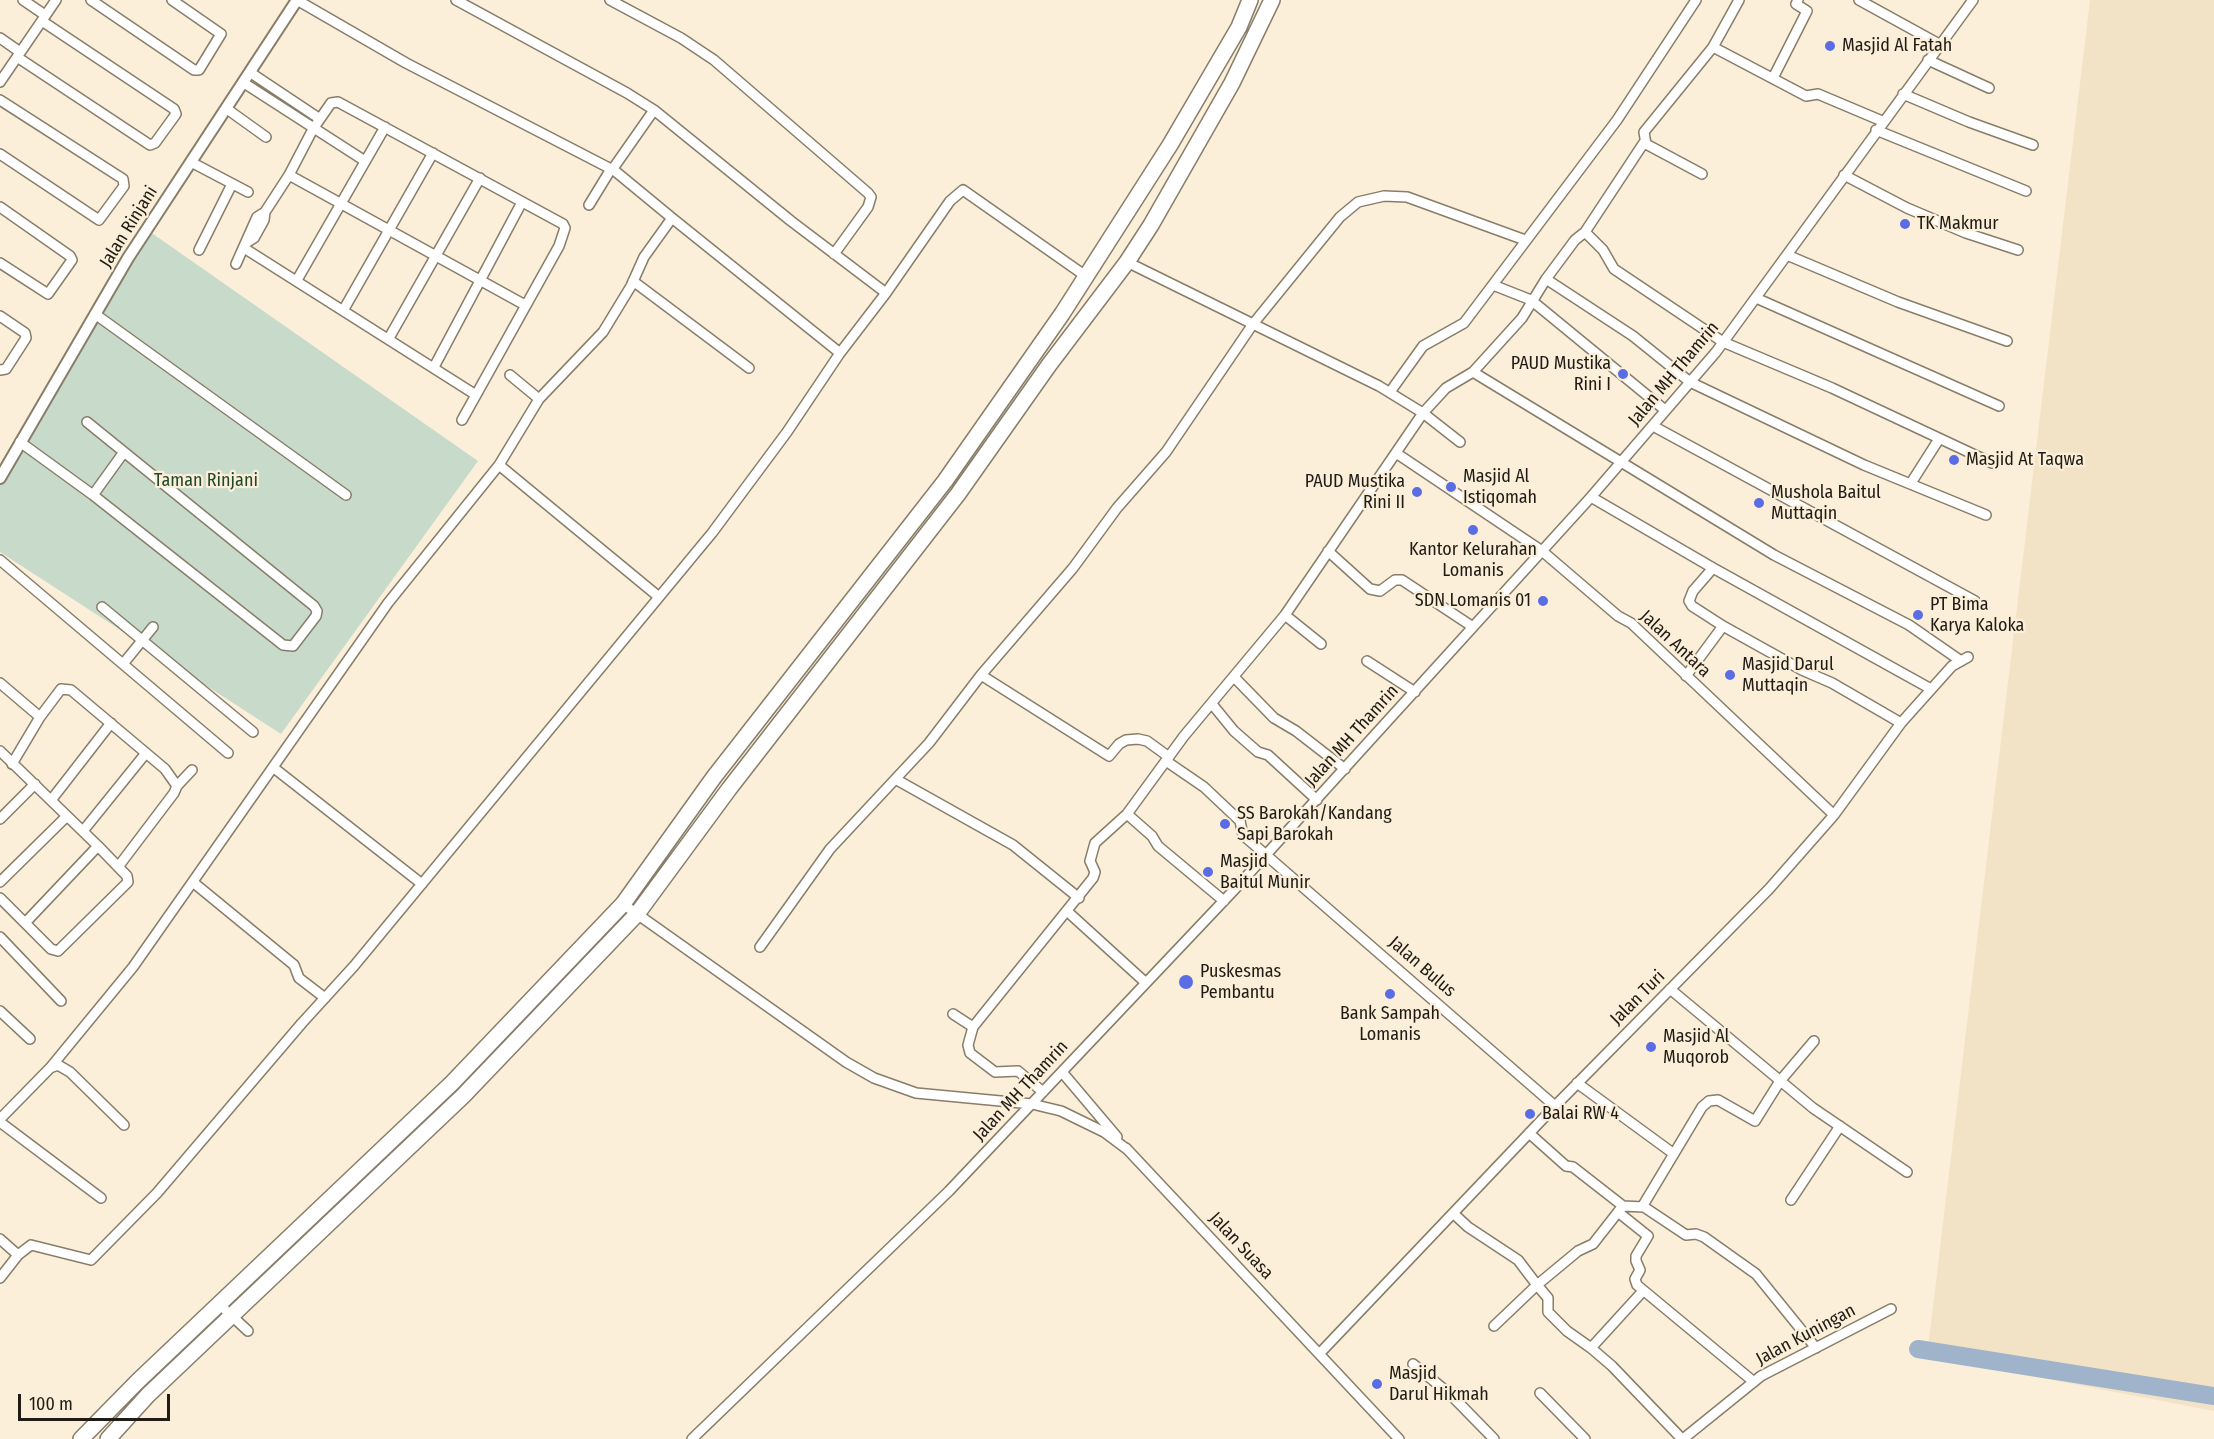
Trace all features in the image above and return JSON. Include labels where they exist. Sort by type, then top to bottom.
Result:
[{"type":"highway","points":[[81,1439],[219,1304],[452,1083],[623,904],[714,777],[945,481],[1062,314],[1128,214],[1193,106],[1239,27],[1250,0]]},
{"type":"highway","points":[[108,1439],[148,1395],[464,1096],[637,915],[729,789],[958,494],[1127,262],[1151,225],[1255,39],[1272,0]]},
{"type":"highway","points":[[1193,106],[1211,118]]},
{"type":"highway","points":[[1128,214],[1151,225]]},
{"type":"highway","points":[[1062,314],[1080,326]]},
{"type":"highway","points":[[837,620],[852,631]]},
{"type":"street","points":[[0,38],[19,55],[150,145],[176,114],[174,109],[43,18],[24,0]]},
{"type":"street","points":[[0,82],[56,0]]},
{"type":"street","points":[[91,0],[194,70],[199,70],[221,34],[172,0]]},
{"type":"street","points":[[297,0],[406,63],[612,170],[840,353]]},
{"type":"street","name":"Jalan Rinjani","points":[[0,478],[128,258],[297,0]]},
{"type":"street","points":[[456,0],[654,110],[886,293]]},
{"type":"street","points":[[610,0],[681,38],[714,60],[868,193],[871,197],[868,207],[834,254]]},
{"type":"street","points":[[1390,392],[1423,346],[1464,323],[1617,120],[1696,0]]},
{"type":"street","points":[[1043,1092],[1022,1073],[995,1072],[970,1053],[968,1045],[973,1027],[1079,898],[1095,872],[1090,861],[1093,846],[1127,814],[1167,759],[1285,615],[1423,413],[1446,388],[1473,372],[1511,333],[1546,279],[1575,240],[1585,232],[1645,141],[1644,132],[1667,107],[1713,47],[1739,0]]},
{"type":"street","points":[[1773,78],[1807,11],[1796,4],[1798,0]]},
{"type":"street","points":[[1859,0],[1939,44]]},
{"type":"street","name":"Jalan MH Thamrin","points":[[692,1439],[949,1191],[1224,901],[1591,497],[1723,342],[1970,1]]},
{"type":"street","points":[[1713,47],[1806,96],[1818,94],[1882,121]]},
{"type":"street","points":[[1928,60],[1989,88]]},
{"type":"street","points":[[251,73],[320,119]]},
{"type":"street","points":[[244,83],[365,161]]},
{"type":"street","points":[[1903,94],[1969,122],[2033,145]]},
{"type":"street","points":[[0,100],[123,179],[124,186],[99,220],[0,154]]},
{"type":"street","points":[[236,264],[245,246],[254,238],[264,220],[265,212],[289,175],[313,129],[331,104],[338,102],[563,224],[565,228],[559,246],[462,420]]},
{"type":"street","points":[[227,109],[266,137]]},
{"type":"street","points":[[589,205],[654,110]]},
{"type":"street","points":[[297,280],[385,127]]},
{"type":"street","points":[[1876,130],[2026,191]]},
{"type":"street","points":[[1645,141],[1702,174]]},
{"type":"street","points":[[344,309],[433,153]]},
{"type":"street","points":[[191,162],[248,192]]},
{"type":"street","points":[[289,175],[479,282],[525,305]]},
{"type":"street","points":[[1844,175],[1907,208],[1966,233],[2018,250]]},
{"type":"street","points":[[389,338],[480,178]]},
{"type":"street","points":[[199,250],[232,184]]},
{"type":"street","points":[[0,1278],[18,1255],[31,1245],[91,1260],[157,1193],[422,884],[492,797],[610,659],[754,478],[840,353],[886,293],[950,201],[963,190],[1087,277]]},
{"type":"street","points":[[760,947],[830,849],[897,780],[981,675],[1066,576],[1117,508],[1166,452],[1253,324],[1340,217],[1358,202],[1384,196],[1412,198],[1525,240]]},
{"type":"street","points":[[434,367],[522,202]]},
{"type":"street","points":[[0,207],[70,256],[72,260],[48,294],[0,262]]},
{"type":"street","points":[[101,1198],[0,1121],[50,1068],[133,967],[388,603],[498,465],[539,399],[603,332],[633,281],[644,257],[672,218]]},
{"type":"street","points":[[1585,232],[1603,250],[1614,269],[1723,342],[1832,388],[1992,464]]},
{"type":"street","points":[[245,246],[476,395]]},
{"type":"street","points":[[1787,255],[1898,302],[2007,341]]},
{"type":"street","points":[[1127,262],[1390,392],[1423,413],[1460,442]]},
{"type":"street","points":[[1546,279],[1663,358],[1690,382],[1864,465],[1986,515]]},
{"type":"street","points":[[633,281],[749,368]]},
{"type":"street","points":[[1493,285],[1531,300],[1665,410]]},
{"type":"street","points":[[1756,298],[1999,406]]},
{"type":"street","points":[[95,314],[346,495]]},
{"type":"street","points":[[0,316],[25,333],[26,338],[6,369],[0,370]]},
{"type":"street","points":[[1473,372],[1578,433],[1620,463]]},
{"type":"street","points":[[510,375],[539,399]]},
{"type":"street","points":[[20,442],[93,495],[283,645],[293,646],[316,616],[317,611],[314,606],[87,422]]},
{"type":"street","points":[[1653,426],[1975,601]]},
{"type":"street","points":[[1911,483],[1939,439]]},
{"type":"street","points":[[93,495],[124,452]]},
{"type":"street","name":"Jalan Antara","points":[[1396,453],[1542,551],[1618,616],[1631,624],[1834,815]]},
{"type":"street","name":"Jalan Turi","points":[[1320,1353],[1454,1214],[1528,1133],[1768,889],[1834,815],[1900,723],[1931,689],[1965,659],[1909,625],[1774,555],[1620,463]]},
{"type":"street","points":[[498,465],[659,597]]},
{"type":"street","points":[[1591,497],[1713,568],[1931,689]]},
{"type":"street","points":[[1328,551],[1370,589],[1380,591],[1395,580],[1402,580],[1473,627]]},
{"type":"street","points":[[0,560],[30,584],[32,590]]},
{"type":"street","points":[[0,567],[123,664],[228,753]]},
{"type":"street","points":[[1713,568],[1692,591],[1689,601],[1692,606],[1723,626],[1802,670],[1832,683],[1900,723]]},
{"type":"street","points":[[102,607],[253,732]]},
{"type":"street","points":[[1285,615],[1321,644]]},
{"type":"street","points":[[1686,676],[1723,626]]},
{"type":"street","points":[[123,664],[153,627]]},
{"type":"street","points":[[1367,661],[1415,692]]},
{"type":"street","name":"Jalan Bulus","points":[[981,675],[1109,756],[1119,744],[1126,740],[1147,741],[1204,787],[1240,821],[1244,835],[1268,853],[1555,1106]]},
{"type":"street","points":[[1235,678],[1274,718],[1296,730],[1345,769]]},
{"type":"street","points":[[0,682],[40,717]]},
{"type":"street","points":[[12,764],[57,693],[67,688],[165,769],[177,786]]},
{"type":"street","points":[[1212,704],[1234,731],[1258,752],[1268,755],[1317,800]]},
{"type":"street","points":[[52,799],[111,723]]},
{"type":"street","points":[[0,751],[52,799],[127,876],[125,887],[58,951],[51,949],[0,898]]},
{"type":"street","points":[[83,831],[146,753]]},
{"type":"street","points":[[274,768],[422,884]]},
{"type":"street","points":[[118,867],[177,786],[192,770]]},
{"type":"street","points":[[897,780],[1013,845],[1079,898]]},
{"type":"street","points":[[0,819],[35,784]]},
{"type":"street","points":[[1127,814],[1152,836],[1158,846],[1224,901]]},
{"type":"street","points":[[0,882],[67,816]]},
{"type":"street","points":[[26,923],[98,846]]},
{"type":"street","points":[[194,883],[294,965],[299,978],[325,998]]},
{"type":"street","points":[[623,904],[846,1062],[874,1078],[916,1093],[1032,1104],[1061,1111],[1083,1121],[1128,1150]]},
{"type":"street","points":[[1068,912],[1146,982]]},
{"type":"street","points":[[0,937],[61,1001]]},
{"type":"street","points":[[1670,989],[1780,1081],[1907,1172]]},
{"type":"street","points":[[0,1011],[30,1039]]},
{"type":"street","points":[[952,1014],[973,1027]]},
{"type":"street","points":[[1642,1207],[1702,1107],[1709,1101],[1718,1100],[1755,1121],[1780,1081],[1815,1041]]},
{"type":"street","points":[[50,1068],[58,1065],[70,1072],[124,1125]]},
{"type":"street","name":"Jalan Suasa","points":[[1062,1072],[1128,1150],[1399,1439]]},
{"type":"street","points":[[1577,1083],[1674,1154]]},
{"type":"street","points":[[1791,1200],[1840,1126]]},
{"type":"street","points":[[1528,1133],[1566,1166],[1573,1167],[1648,1236],[1636,1261],[1640,1270],[1635,1281],[1643,1291],[1754,1382]]},
{"type":"street","points":[[1494,1326],[1578,1251],[1593,1244],[1621,1209],[1642,1207],[1686,1235],[1696,1234],[1704,1237],[1756,1274],[1816,1348]]},
{"type":"street","points":[[1454,1214],[1468,1227],[1518,1260],[1548,1298],[1548,1312],[1567,1331],[1612,1366],[1682,1439]]},
{"type":"street","points":[[0,1239],[18,1255]]},
{"type":"street","points":[[1591,1348],[1643,1291]]},
{"type":"street","points":[[219,1304],[248,1331]]},
{"type":"street","name":"Jalan Kuningan","points":[[1682,1439],[1754,1382],[1891,1309]]},
{"type":"street","points":[[1413,1364],[1450,1395],[1494,1439]]},
{"type":"street","points":[[1540,1393],[1585,1439]]},
{"type":"shaded area","points":[[2090,0],[2214,0],[2214,1411],[1927,1356]]},
{"type":"green space","name":"Taman Rinjani","points":[[146,229],[478,461],[281,734],[0,552],[0,481]]},
{"type":"waterway","points":[[1918,1349],[2214,1396]]},
{"type":"place","name":"Masjid Al Fatah","points":[[1830,46]]},
{"type":"place","name":"TK Makmur","points":[[1905,224]]},
{"type":"place","name":"PAUD Mustika Rini I","points":[[1623,374]]},
{"type":"place","name":"Masjid At Taqwa","points":[[1954,460]]},
{"type":"place","name":"Masjid Al Istiqomah","points":[[1451,487]]},
{"type":"place","name":"PAUD Mustika Rini II","points":[[1417,492]]},
{"type":"place","name":"Mushola Baitul Muttaqin","points":[[1759,503]]},
{"type":"place","name":"Kantor Kelurahan Lomanis","points":[[1473,530]]},
{"type":"place","name":"SDN Lomanis 01","points":[[1543,601]]},
{"type":"place","name":"PT Bima Karya Kaloka","points":[[1918,615]]},
{"type":"place","name":"Masjid Darul Muttaqin","points":[[1730,675]]},
{"type":"place","name":"SS Barokah/Kandang Sapi Barokah","points":[[1225,824]]},
{"type":"place","name":"Masjid Baitul Munir","points":[[1208,872]]},
{"type":"place","name":"Puskesmas Pembantu","points":[[1186,982]]},
{"type":"place","name":"Bank Sampah Lomanis","points":[[1390,994]]},
{"type":"place","name":"Masjid Al Muqorob","points":[[1651,1047]]},
{"type":"place","name":"Balai RW 4","points":[[1530,1114]]},
{"type":"place","name":"Masjid Darul Hikmah","points":[[1377,1384]]}]
